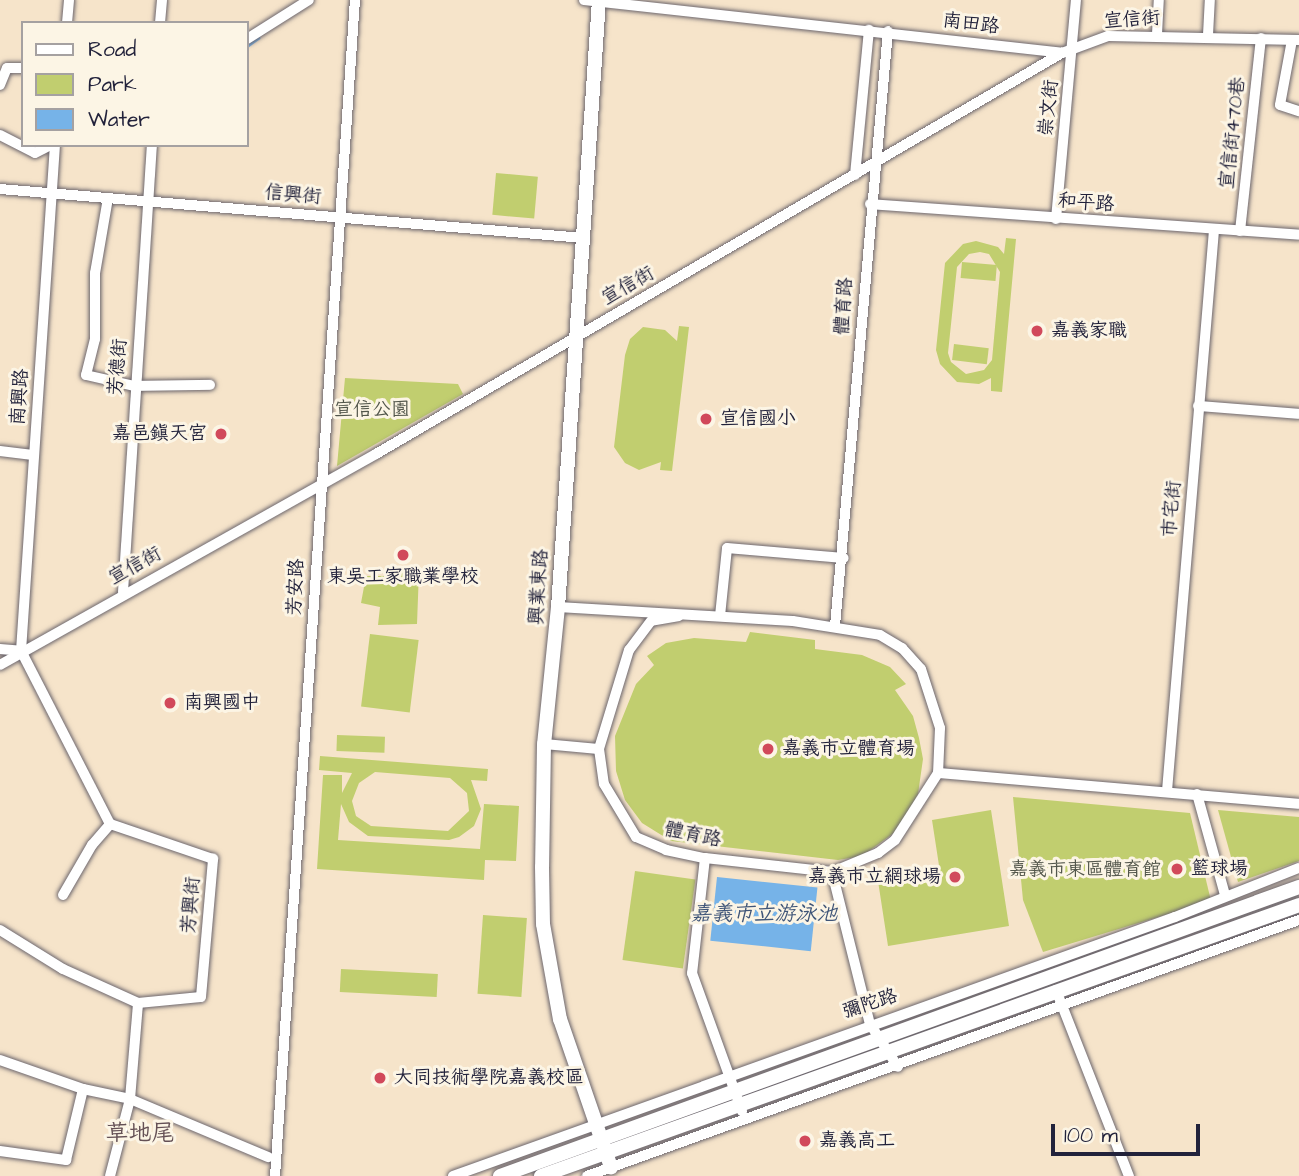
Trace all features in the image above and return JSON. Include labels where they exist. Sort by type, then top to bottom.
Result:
[{"type":"street","points":[[67,21],[69,0]]},
{"type":"street","points":[[160,21],[162,0]]},
{"type":"street","points":[[248,38],[309,0]]},
{"type":"street","name":"芳安路","points":[[275,1176],[319,484],[355,0]]},
{"type":"street","name":"南田路","points":[[584,0],[1068,50]]},
{"type":"street","name":"崇文街","points":[[1056,219],[1068,50],[1076,0]]},
{"type":"street","points":[[1157,34],[1160,0]]},
{"type":"street","points":[[1208,35],[1210,0]]},
{"type":"street","name":"興業東路","points":[[599,1],[558,607],[544,744],[543,924],[560,1019],[609,1160]]},
{"type":"street","points":[[855,175],[869,30]]},
{"type":"street","name":"體育路","points":[[835,625],[844,558],[873,165],[888,31]]},
{"type":"street","name":"宣信街","points":[[0,665],[123,592],[576,337],[1068,50],[1108,36],[1208,35],[1295,40]]},
{"type":"street","name":"宣信街470巷","points":[[1240,231],[1261,38]]},
{"type":"street","points":[[1295,40],[1280,105],[1299,111]]},
{"type":"street","points":[[0,85],[7,68],[21,68]]},
{"type":"street","points":[[0,135],[21,146]]},
{"type":"street","points":[[23,147],[34,153],[48,147]]},
{"type":"street","name":"南興路","points":[[21,651],[53,147]]},
{"type":"street","name":"芳德街","points":[[123,592],[134,386],[152,147]]},
{"type":"street","name":"信興街","points":[[0,189],[150,199],[583,238]]},
{"type":"street","points":[[108,198],[95,273],[96,339],[86,375],[134,386],[211,385]]},
{"type":"street","name":"和平路","points":[[870,204],[1299,235]]},
{"type":"street","name":"市宅街","points":[[1167,791],[1214,230]]},
{"type":"street","points":[[1198,406],[1299,414]]},
{"type":"street","points":[[0,452],[33,455]]},
{"type":"street","points":[[720,616],[727,548],[844,558]]},
{"type":"street","name":"體育路","points":[[558,607],[695,613],[835,625],[880,635],[902,648],[921,669],[940,728],[939,773],[895,840],[878,853],[832,872],[705,858],[666,850],[636,837],[604,784],[599,749],[629,650],[651,621],[695,613]]},
{"type":"street","points":[[0,649],[21,651],[110,824],[92,845],[63,895]]},
{"type":"street","points":[[544,744],[599,749]]},
{"type":"street","points":[[939,773],[1299,804]]},
{"type":"street","points":[[1197,794],[1225,895]]},
{"type":"street","name":"芳興街","points":[[0,930],[63,969],[138,1003],[201,997],[213,859],[110,824]]},
{"type":"street","points":[[705,858],[692,973],[726,1072],[746,1119]]},
{"type":"street","name":"彌陀路","points":[[453,1176],[509,1150],[596,1124],[726,1072],[787,1053],[870,1018],[1299,868]]},
{"type":"street","points":[[832,872],[870,1018],[878,1039],[898,1067]]},
{"type":"street","name":"彌陀路","points":[[587,1176],[609,1160],[794,1070],[1299,887]]},
{"type":"street","name":"彌陀路","points":[[541,1176],[609,1160],[746,1119],[886,1053],[1299,905]]},
{"type":"street","name":"彌陀路","points":[[500,1176],[518,1173],[601,1139],[737,1098],[802,1092],[898,1067],[1299,920]]},
{"type":"street","points":[[1056,990],[1129,1176]]},
{"type":"street","points":[[110,1176],[130,1099],[138,1003]]},
{"type":"street","points":[[787,1053],[802,1092]]},
{"type":"street","points":[[0,1060],[83,1089],[130,1099],[268,1157]]},
{"type":"street","points":[[0,1151],[66,1160],[83,1089]]},
{"type":"street","points":[[509,1150],[518,1173]]},
{"type":"green space","points":[[496,173],[538,177],[534,219],[492,215]]},
{"type":"green space","points":[[1006,238],[1016,239],[1002,392],[991,391],[991,378],[979,384],[957,382],[940,364],[936,350],[945,263],[963,244],[976,241],[998,247],[1004,254]],"holes":[[[969,254],[989,254],[1000,272],[992,360],[984,370],[966,374],[951,362],[948,353],[957,267]]]},
{"type":"green space","points":[[962,262],[997,265],[995,281],[961,278]]},
{"type":"green space","points":[[679,326],[689,327],[672,471],[660,470],[661,462],[639,470],[625,463],[614,447],[625,355],[630,339],[643,327],[665,330],[677,341]]},
{"type":"green space","points":[[954,344],[989,348],[987,364],[952,360]]},
{"type":"green space","name":"宣信公園","points":[[345,378],[458,384],[463,394],[337,466]]},
{"type":"green space","points":[[392,569],[419,571],[417,624],[378,625],[380,607],[361,603],[366,576],[389,576]]},
{"type":"green space","name":"嘉義市立體育場","points":[[750,632],[815,640],[815,649],[862,655],[890,667],[906,684],[895,690],[913,716],[919,738],[923,759],[918,794],[898,830],[862,856],[838,860],[671,841],[642,823],[625,800],[616,771],[615,736],[636,684],[654,665],[647,656],[666,643],[694,638],[746,642]]},
{"type":"green space","points":[[370,634],[419,640],[410,712],[361,706]]},
{"type":"green space","points":[[337,735],[385,737],[384,753],[336,751]]},
{"type":"green space","points":[[320,756],[488,769],[487,781],[471,780],[481,809],[474,826],[459,837],[449,840],[368,836],[349,822],[341,804],[338,840],[480,849],[484,804],[519,806],[516,861],[485,860],[484,880],[317,869],[323,775],[342,775],[342,793],[352,773],[319,770]],"holes":[[[375,772],[450,778],[467,793],[469,811],[448,831],[371,826],[356,816],[352,801],[359,783]]]},
{"type":"green space","name":"嘉義市東區體育館","points":[[1013,797],[1190,813],[1211,901],[1043,952],[1023,900]]},
{"type":"green space","name":"嘉義市立網球場","points":[[991,810],[1009,926],[888,946],[878,881],[940,872],[932,820]]},
{"type":"green space","points":[[1218,810],[1299,817],[1299,861],[1238,882]]},
{"type":"green space","points":[[635,871],[695,879],[683,969],[622,960]]},
{"type":"green space","points":[[483,915],[527,918],[521,997],[477,994]]},
{"type":"green space","points":[[341,969],[438,974],[437,997],[340,992]]},
{"type":"water","name":"嘉義市立游泳池","points":[[717,877],[817,888],[811,951],[710,941]]},
{"type":"waterway","points":[[248,45],[258,38]]},
{"type":"place","name":"嘉義家職","points":[[1037,331]]},
{"type":"place","name":"宣信國小","points":[[706,419]]},
{"type":"place","name":"嘉邑鎮天宮","points":[[221,434]]},
{"type":"place","name":"東吳工家職業學校","points":[[403,555]]},
{"type":"place","name":"南興國中","points":[[170,703]]},
{"type":"place","name":"嘉義市立體育場","points":[[768,749]]},
{"type":"place","name":"籃球場","points":[[1177,869]]},
{"type":"place","name":"嘉義市立網球場","points":[[955,877]]},
{"type":"place","name":"大同技術學院嘉義校區","points":[[380,1078]]},
{"type":"place","name":"嘉義高工","points":[[805,1141]]},
{"type":"district","name":"草地尾","points":[[140,1133]]}]
